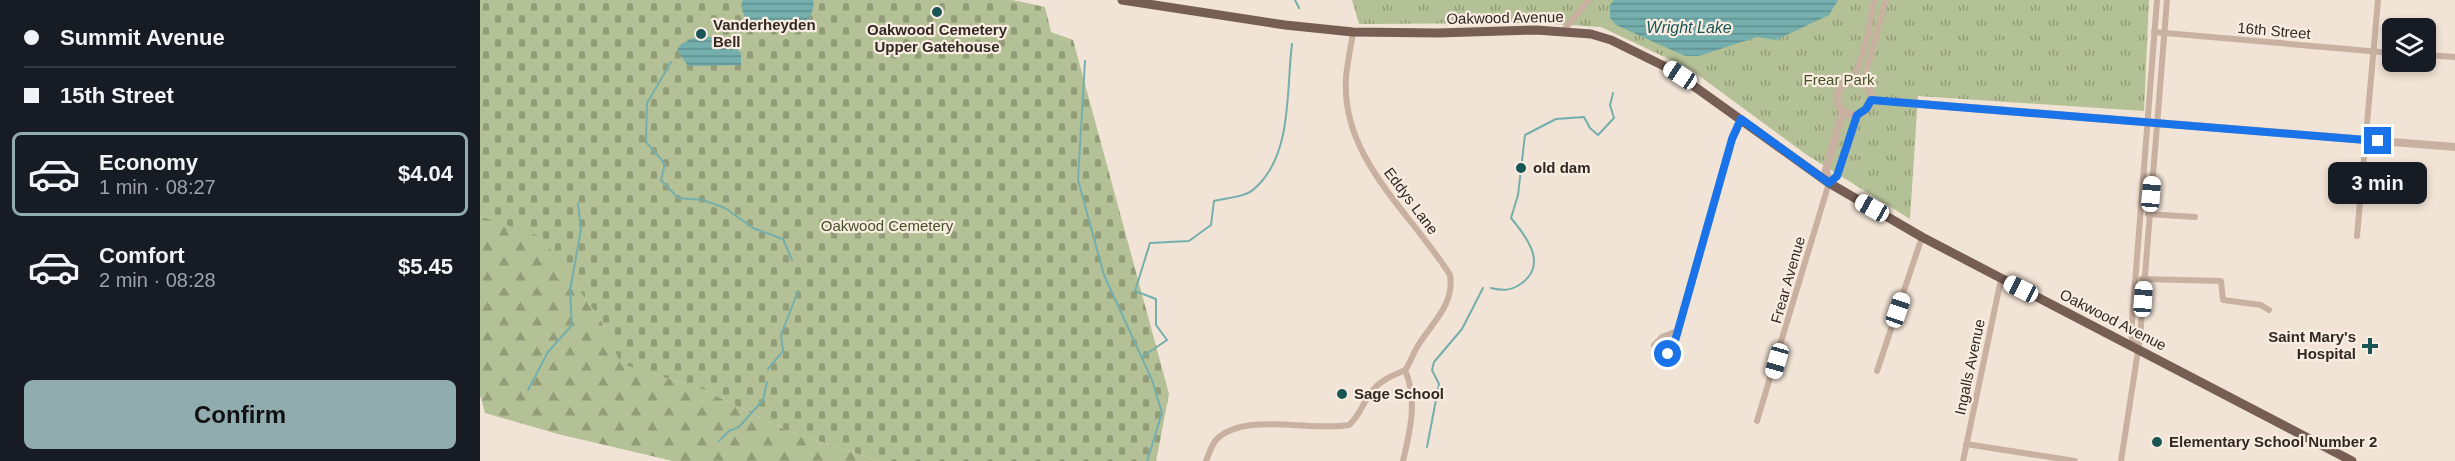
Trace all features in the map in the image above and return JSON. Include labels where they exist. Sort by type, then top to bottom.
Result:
[{"type":"main road","name":"Oakwood Avenue","points":[[1122,0],[1353,32],[1563,31],[1591,34],[1633,49],[1670,69],[1829,183],[1922,237],[2352,461]]},
{"type":"street","points":[[1563,31],[1589,0]]},
{"type":"street","points":[[1854,80],[1868,34],[1874,0]]},
{"type":"street","points":[[1863,83],[1886,0]]},
{"type":"street","points":[[2121,461],[2136,349],[2140,338],[2149,214],[2154,32],[2157,0]]},
{"type":"street","points":[[2136,349],[2131,335],[2135,278],[2167,0]]},
{"type":"street","points":[[2357,236],[2378,0]]},
{"type":"street","name":"Eddys Lane","points":[[1353,32],[1346,79],[1351,124],[1369,166],[1450,275],[1452,287],[1447,303],[1416,350],[1406,370]]},
{"type":"street","name":"16th Street","points":[[2154,32],[2382,52]]},
{"type":"street","points":[[2436,56],[2455,57]]},
{"type":"street","points":[[1843,111],[1826,170],[1829,183],[1837,176],[1857,115],[1866,109],[1871,100],[1869,90],[1863,83],[1854,80],[1844,84],[1837,92],[1837,103],[1843,111],[1857,115]]},
{"type":"street","points":[[1871,100],[2455,147]]},
{"type":"street","points":[[1677,331],[1662,337],[1654,345],[1657,354],[1664,356],[1668,354],[1677,331],[1732,139],[1741,119]]},
{"type":"street","name":"Frear Avenue","points":[[1757,421],[1829,183]]},
{"type":"street","points":[[2141,213],[2195,217]]},
{"type":"street","points":[[1877,371],[1922,237]]},
{"type":"street","points":[[2135,278],[2221,281],[2223,300],[2261,305],[2269,310]]},
{"type":"street","name":"Ingalls Avenue","points":[[1962,461],[2001,279]]},
{"type":"street","points":[[1206,461],[1215,441],[1231,431],[1271,423],[1349,425],[1363,411],[1372,391],[1390,377],[1406,370],[1410,382],[1412,416],[1403,461]]},
{"type":"street","points":[[1965,444],[2075,461]]},
{"type":"green space","name":"Oakwood Cemetery","points":[[480,0],[1012,0],[1045,7],[1051,32],[1073,40],[1169,394],[1156,461],[880,461],[790,432],[702,389],[621,364],[602,322],[542,237],[480,216]]},
{"type":"green space","name":"Frear Park","points":[[1352,0],[2149,0],[2144,111],[1918,96],[1910,219],[1807,155],[1690,69],[1601,27],[1537,23],[1359,24]]},
{"type":"green space","points":[[480,216],[542,236],[602,322],[622,364],[702,389],[790,432],[880,461],[673,461],[558,434],[485,413],[480,395]]},
{"type":"water","points":[[743,0],[813,0],[814,6],[808,22],[774,25],[765,29],[745,18],[741,6]]},
{"type":"water","name":"Wright Lake","points":[[1614,0],[1838,0],[1829,15],[1776,40],[1757,37],[1699,56],[1685,56],[1616,25],[1610,18],[1610,5]]},
{"type":"water","points":[[698,36],[725,38],[741,53],[741,65],[688,66],[677,50],[681,44]]},
{"type":"waterway","points":[[1295,0],[1299,8]]},
{"type":"waterway","points":[[1142,357],[1167,340],[1156,325],[1156,299],[1135,291],[1150,243],[1189,241],[1211,225],[1214,201],[1250,192],[1267,175],[1282,141],[1288,101],[1292,44]]},
{"type":"waterway","points":[[1085,61],[1078,180],[1104,275],[1152,380],[1162,413],[1147,461]]},
{"type":"waterway","points":[[671,62],[647,103],[646,142],[665,164],[661,180],[678,198],[703,200],[725,208],[753,228],[783,239],[792,260]]},
{"type":"waterway","points":[[1491,288],[1503,290],[1514,288],[1530,275],[1533,267],[1534,259],[1528,241],[1511,218],[1518,195],[1525,135],[1556,119],[1584,117],[1590,128],[1598,135],[1614,118],[1610,105],[1613,93]]},
{"type":"waterway","points":[[528,390],[548,352],[572,325],[570,291],[581,229],[578,203]]},
{"type":"waterway","points":[[1427,447],[1439,384],[1432,370],[1434,362],[1462,329],[1483,288]]},
{"type":"waterway","points":[[768,369],[783,351],[781,335],[798,291]]},
{"type":"waterway","points":[[719,441],[729,431],[739,427],[763,400],[767,382]]},
{"type":"place","name":"Oakwood Cemetery Upper Gatehouse","points":[[937,12]]},
{"type":"place","name":"Vanderheyden Bell","points":[[701,34]]},
{"type":"place","name":"old dam","points":[[1521,168]]},
{"type":"place","name":"Saint Mary's Hospital","points":[[2370,346]]},
{"type":"place","name":"Sage School","points":[[1342,394]]},
{"type":"place","name":"Elementary School Number 2","points":[[2157,442]]},
{"type":"route","points":[[1668,354],[1673,348],[1732,139],[1741,119],[1829,183],[1837,176],[1857,115],[1866,109],[1871,100],[2378,141]]}]
